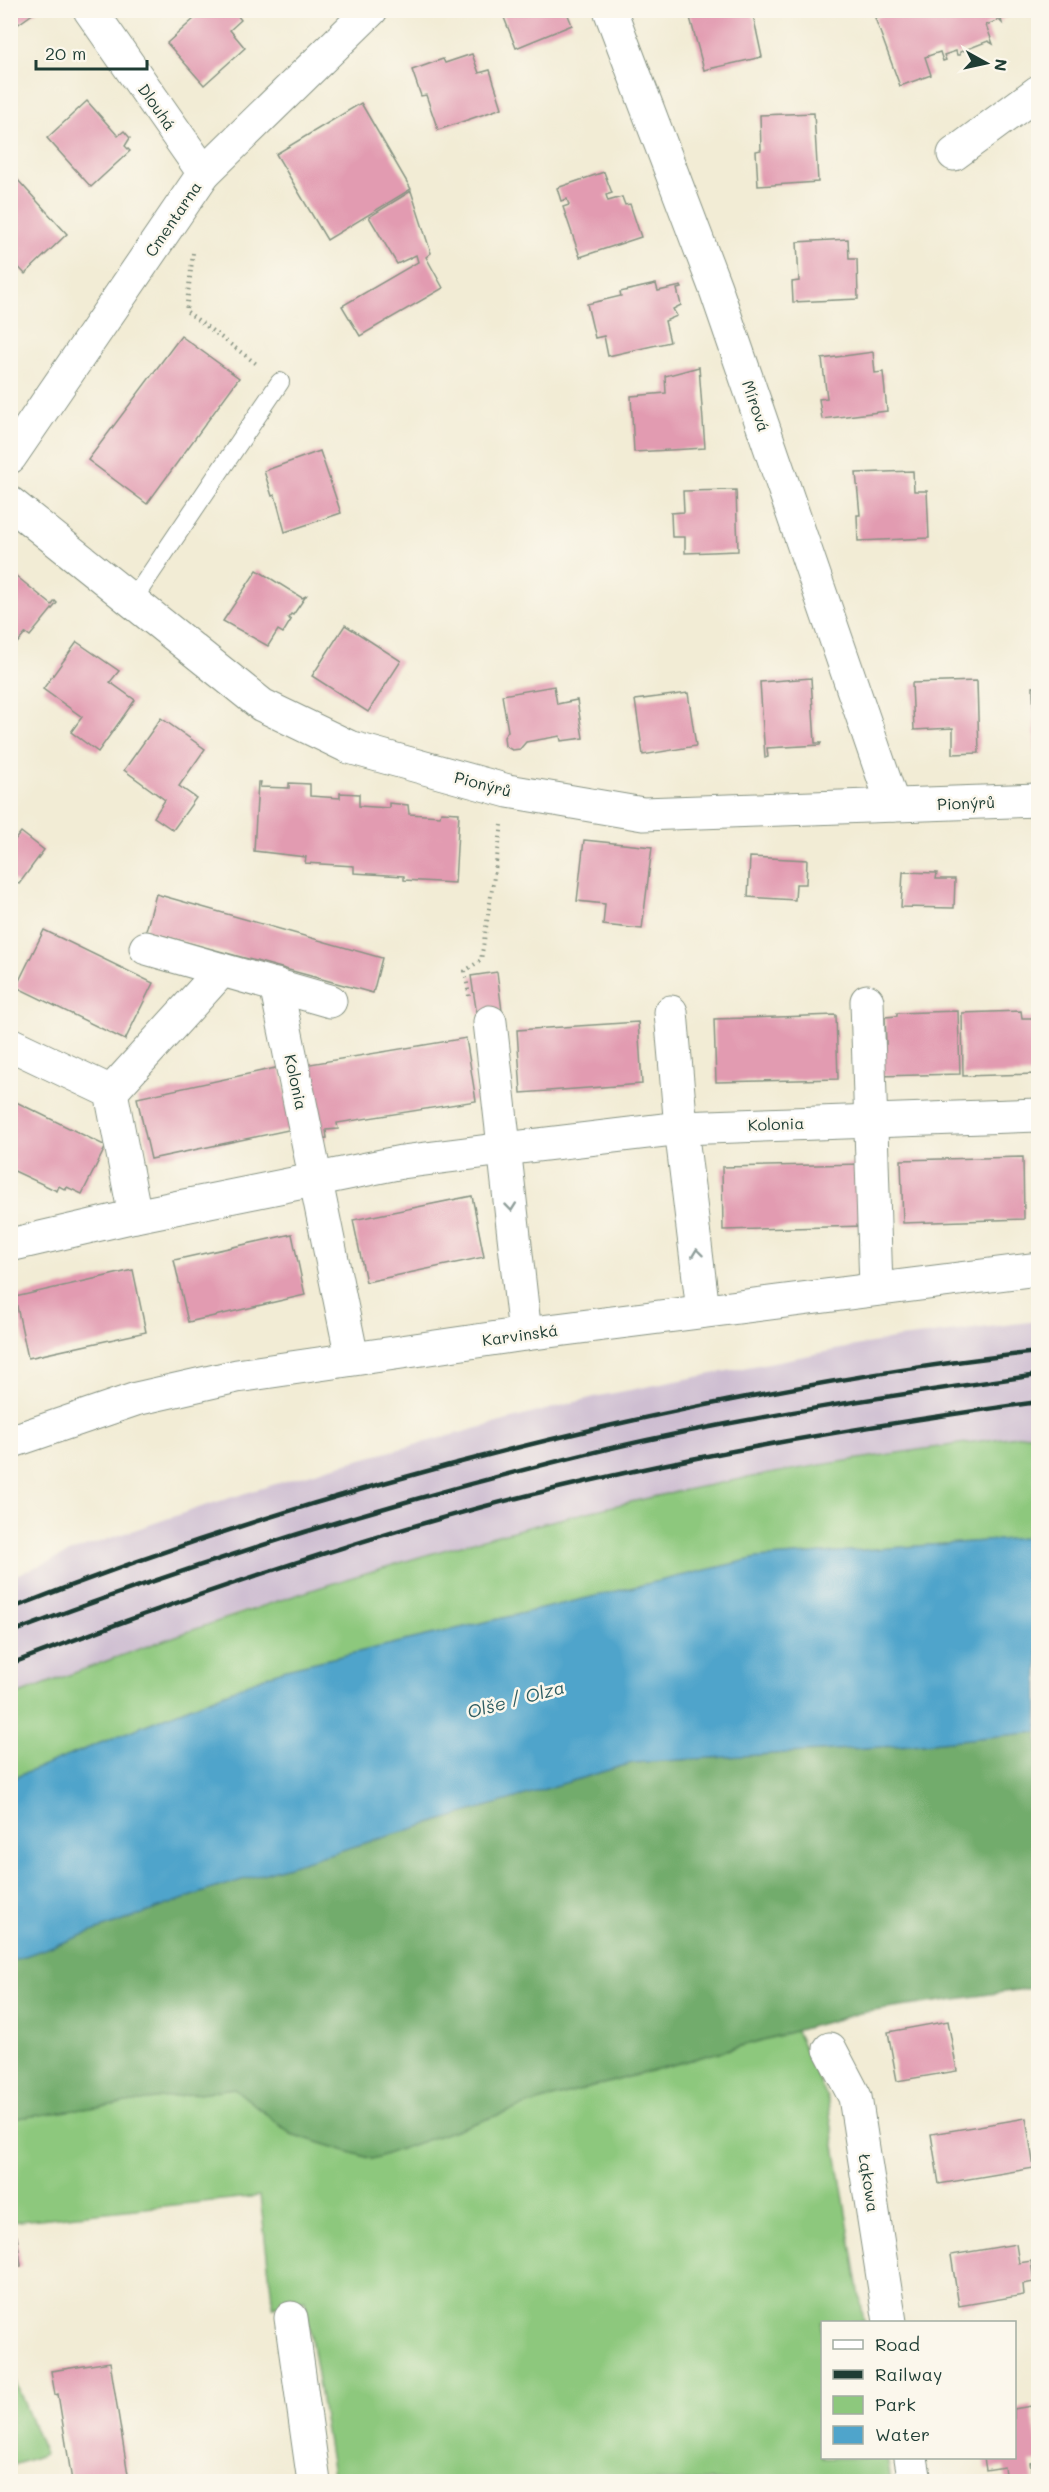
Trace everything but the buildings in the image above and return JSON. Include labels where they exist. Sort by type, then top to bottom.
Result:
[{"type":"street","name":"Dlouhá","points":[[90,10],[204,173]]},
{"type":"street","name":"Cmentarna","points":[[10,457],[204,173],[371,10]]},
{"type":"street","name":"Mírová","points":[[610,10],[715,287],[893,805]]},
{"type":"street","points":[[954,154],[1038,92]]},
{"type":"street","name":"Pionýrů","points":[[10,503],[262,705],[349,747],[508,791],[643,813],[1038,800]]},
{"type":"street","points":[[146,948],[330,1001]]},
{"type":"street","points":[[111,1092],[222,970]]},
{"type":"street","name":"Kolonia","points":[[276,985],[352,1358]]},
{"type":"street","points":[[867,1002],[876,1288]]},
{"type":"street","points":[[480,1011],[504,1149],[525,1334]]},
{"type":"street","points":[[670,1012],[703,1311]]},
{"type":"street","points":[[10,1044],[111,1092]]},
{"type":"street","points":[[111,1092],[135,1216]]},
{"type":"street","name":"Kolonia","points":[[10,1245],[135,1216],[402,1162],[504,1149],[681,1128],[1038,1115]]},
{"type":"street","name":"Karvinská","points":[[10,1442],[136,1400],[237,1376],[525,1334],[1038,1269]]},
{"type":"street","name":"Łąkowa","points":[[830,2049],[855,2097],[890,2321]]},
{"type":"street","points":[[291,2318],[314,2481]]},
{"type":"street","points":[[911,2459],[915,2481]]},
{"type":"lane","points":[[132,602],[280,382]]},
{"type":"path","points":[[195,242],[186,310],[280,382]]},
{"type":"path","points":[[480,1011],[465,971],[481,960],[508,791]]},
{"type":"shaded area","points":[[1038,1321],[1038,1433],[766,1475],[623,1504],[489,1537],[241,1612],[11,1697],[11,1577],[79,1549],[207,1505],[328,1468],[594,1397],[892,1339]]},
{"type":"green space","points":[[1038,1433],[1038,1537],[757,1558],[282,1670],[11,1779],[11,1697],[237,1615],[389,1566],[622,1504],[777,1472]]},
{"type":"green space","points":[[1038,1732],[1038,1987],[860,2013],[527,2105],[372,2159],[291,2134],[234,2088],[11,2119],[11,1961],[212,1889],[632,1763],[911,1745]]},
{"type":"green space","points":[[796,2031],[827,2097],[864,2321],[821,2321],[821,2459],[887,2459],[891,2481],[334,2481],[305,2300],[273,2307],[260,2196],[11,2222],[10,2119],[234,2088],[291,2134],[372,2159],[527,2105]]},
{"type":"green space","points":[[10,2369],[45,2454],[11,2466],[10,2466]]},
{"type":"water","name":"Olše / Olza","points":[[1038,1537],[1038,1732],[911,1745],[632,1763],[212,1889],[11,1961],[11,1779],[282,1670],[757,1558]]},
{"type":"railway","points":[[10,1609],[178,1547],[263,1519],[522,1446],[781,1390],[867,1375],[1038,1352]]},
{"type":"railway","points":[[10,1633],[231,1555],[380,1509],[531,1468],[660,1437],[768,1416],[1038,1375]]},
{"type":"railway","points":[[10,1664],[244,1580],[363,1541],[482,1507],[620,1474],[758,1446],[1038,1402]]}]
